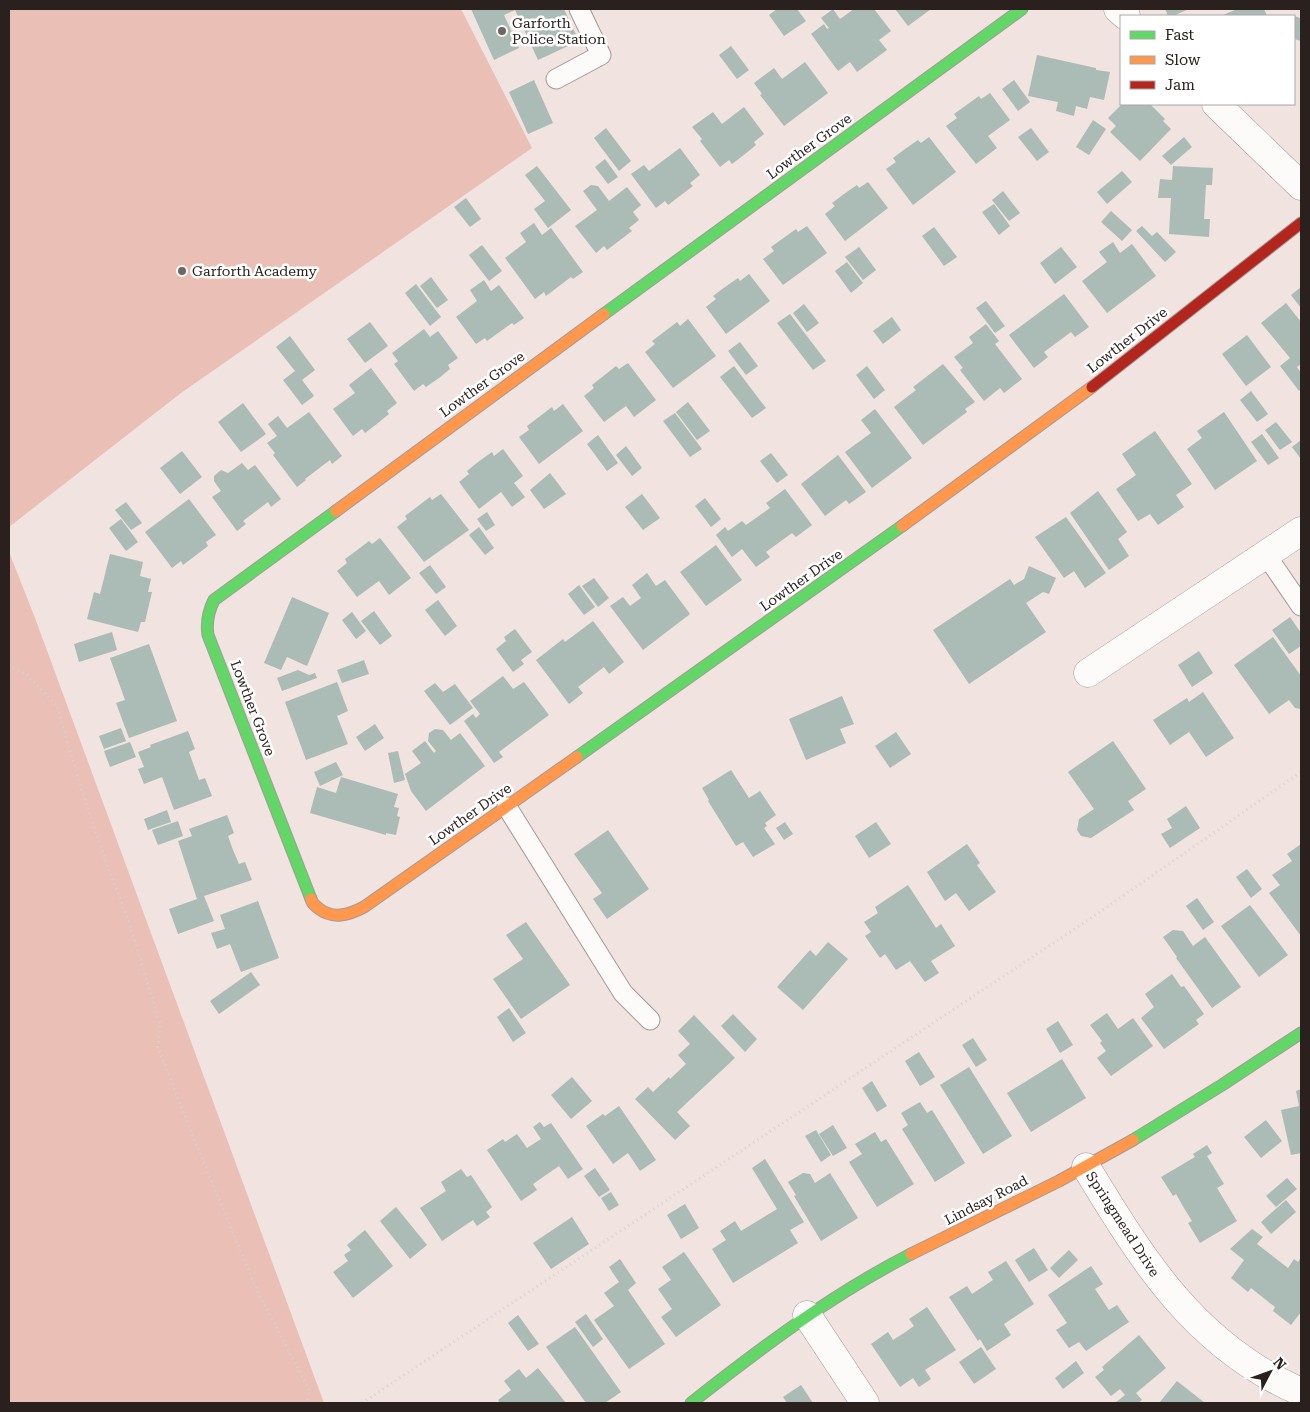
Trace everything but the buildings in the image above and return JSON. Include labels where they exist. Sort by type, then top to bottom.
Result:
[{"type":"street","name":"Lowther Grove","points":[[308,893],[208,635],[206,623],[208,611],[214,600],[1022,9]]},
{"type":"street","points":[[1217,105],[1301,186]]},
{"type":"street","name":"Lowther Drive","points":[[308,893],[312,903],[320,911],[334,916],[350,915],[507,807],[702,667],[821,585],[1053,416],[1301,223]]},
{"type":"street","points":[[1088,673],[1301,531]]},
{"type":"street","name":"Lindsay Road","points":[[691,1403],[763,1346],[807,1315],[869,1276],[1086,1167],[1198,1101],[1301,1033]]},
{"type":"street","name":"Springmead Drive","points":[[1086,1167],[1131,1241],[1158,1278],[1191,1316],[1239,1356],[1265,1373],[1301,1392]]},
{"type":"street","points":[[807,1315],[865,1403]]},
{"type":"lane","points":[[556,79],[601,54],[579,9]]},
{"type":"lane","points":[[1259,559],[1301,606]]},
{"type":"lane","points":[[507,807],[623,993],[650,1020]]},
{"type":"path","points":[[9,666],[27,675],[57,706],[81,788],[107,866],[128,919],[160,1024],[158,1047],[258,1293],[308,1389],[307,1403]]},
{"type":"path","points":[[362,1403],[1100,912],[1301,772]]},
{"type":"shaded area","name":"Garforth Academy","points":[[9,9],[461,9],[532,148],[181,393],[9,527]]},
{"type":"shaded area","points":[[9,552],[35,618],[324,1403],[9,1403]]},
{"type":"traffic: fast","points":[[604,314],[1022,9]]},
{"type":"traffic: fast","points":[[311,899],[208,635],[207,621],[214,600],[336,511]]},
{"type":"traffic: fast","points":[[577,757],[902,526]]},
{"type":"traffic: fast","points":[[1133,1140],[1301,1033]]},
{"type":"traffic: fast","points":[[691,1403],[797,1323],[881,1270],[911,1254]]},
{"type":"traffic: slow","points":[[336,511],[604,314]]},
{"type":"traffic: slow","points":[[902,526],[1092,387]]},
{"type":"traffic: slow","points":[[311,899],[318,908],[335,915],[347,914],[364,907],[577,757]]},
{"type":"traffic: slow","points":[[911,1254],[1059,1181],[1133,1140]]},
{"type":"traffic: jam","points":[[1092,387],[1301,223]]},
{"type":"place","name":"Garforth Police Station","points":[[502,31]]},
{"type":"place","name":"Garforth Academy","points":[[182,271]]}]
